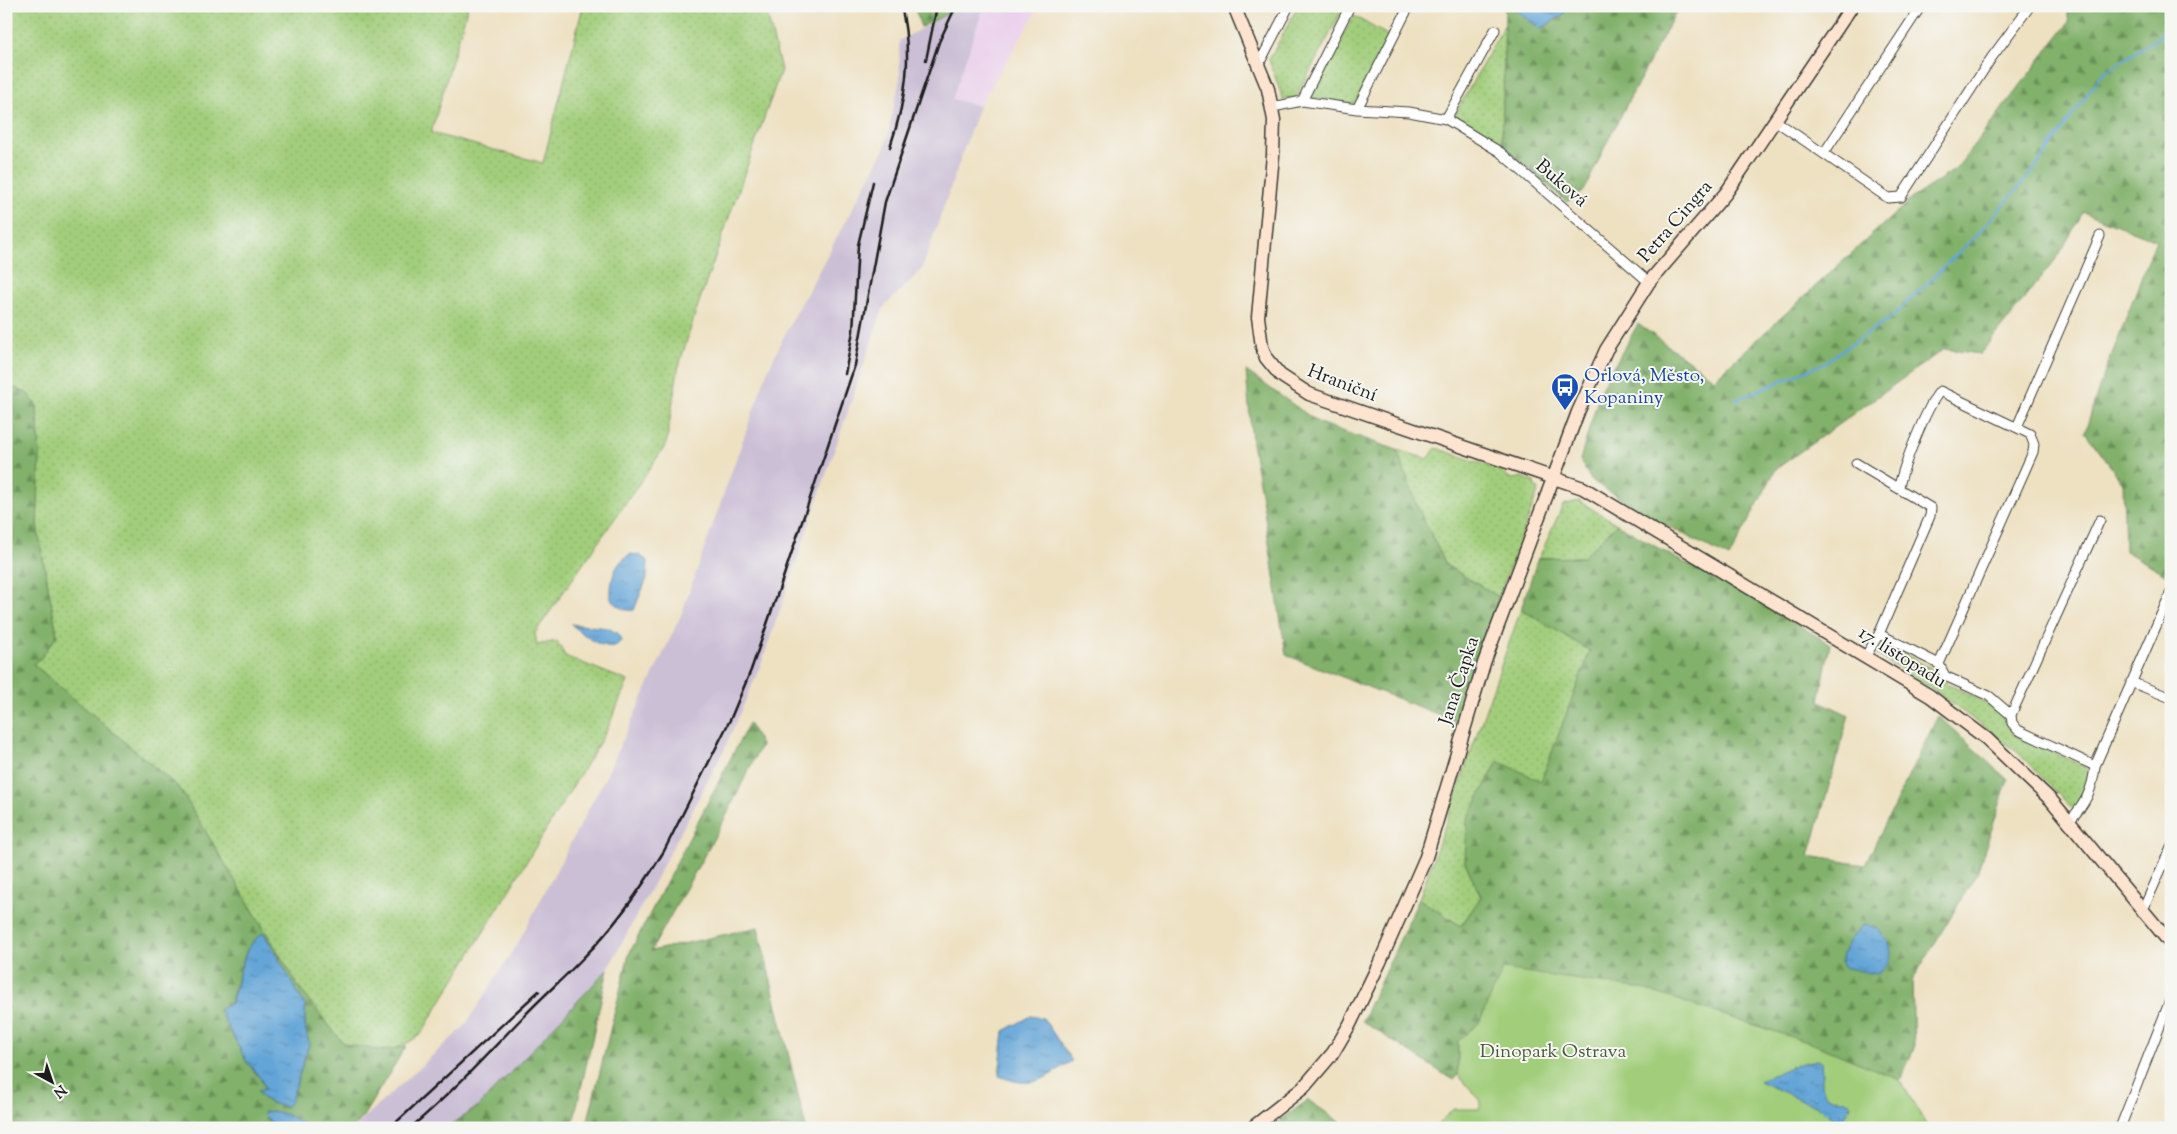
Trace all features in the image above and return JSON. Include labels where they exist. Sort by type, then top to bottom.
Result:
[{"type":"main road","name":"Hraniční","points":[[1234,6],[1259,64],[1273,107],[1273,155],[1258,318],[1262,347],[1273,367],[1289,382],[1309,394],[1554,476]]},
{"type":"main road","name":"Petra Cingra","points":[[1554,476],[1578,412],[1606,350],[1649,282],[1726,193],[1852,6]]},
{"type":"main road","name":"17. listopadu","points":[[1554,476],[1583,488],[1930,696],[1987,739],[2025,774],[2069,821],[2142,912],[2171,944]]},
{"type":"main road","name":"Jana Čapka","points":[[1252,1128],[1303,1088],[1333,1053],[1350,1024],[1426,857],[1484,663],[1554,476]]},
{"type":"street","points":[[1259,64],[1289,6]]},
{"type":"street","points":[[1302,101],[1350,6]]},
{"type":"street","points":[[1357,109],[1409,6]]},
{"type":"street","points":[[1824,153],[1922,6]]},
{"type":"street","points":[[1776,121],[1888,198],[1901,197],[1992,57],[2030,6]]},
{"type":"street","points":[[1446,120],[1495,30]]},
{"type":"street","name":"Buková","points":[[1273,107],[1302,101],[1357,109],[1409,112],[1446,120],[1500,152],[1649,282]]},
{"type":"street","points":[[2017,426],[2100,236]]},
{"type":"street","points":[[1899,487],[1901,476],[1926,416],[1940,390],[2017,426],[2030,434],[2034,444],[2033,452],[1939,664]]},
{"type":"street","points":[[1856,464],[1899,487],[1932,508],[1879,634],[1865,657]]},
{"type":"street","points":[[2095,766],[2018,730],[2012,723],[2011,715],[2100,520]]},
{"type":"street","points":[[2069,821],[2082,809],[2093,782],[2095,766],[2171,592]]},
{"type":"street","points":[[1879,634],[1939,664],[1945,676],[1989,696],[2011,715]]},
{"type":"street","points":[[2131,682],[2171,698]]},
{"type":"street","points":[[2142,912],[2171,847]]},
{"type":"street","points":[[2120,1128],[2171,998]]},
{"type":"shaded area","points":[[951,6],[984,6],[952,99],[979,106],[922,269],[883,308],[762,662],[723,752],[608,969],[479,1106],[445,1128],[353,1128],[465,1026],[519,941],[606,776],[681,615],[767,372],[787,330],[885,148],[900,79],[899,41],[949,13]]},
{"type":"shaded area","points":[[984,6],[1040,6],[979,106],[952,99]]},
{"type":"green space","points":[[6,6],[468,6],[431,133],[543,163],[583,6],[765,6],[781,70],[696,311],[678,369],[666,445],[535,633],[537,645],[557,641],[565,656],[628,681],[606,732],[421,1034],[401,1046],[392,1049],[375,1050],[344,1044],[302,992],[180,789],[33,664],[41,657],[57,635],[37,526],[40,455],[37,406],[27,393],[6,385]]},
{"type":"green space","points":[[914,6],[951,6],[949,13],[921,27]]},
{"type":"green space","points":[[1298,6],[1338,6],[1343,9],[1296,97],[1283,99],[1269,60]]},
{"type":"green space","points":[[1503,6],[1513,6],[1515,10],[1564,14],[1566,6],[1679,6],[1609,138],[1584,191],[1567,202],[1502,146],[1505,11]]},
{"type":"green space","points":[[2066,6],[2171,6],[2171,577],[2125,551],[2123,483],[2085,432],[2100,385],[2156,240],[2083,212],[2059,255],[1980,354],[1944,349],[1776,469],[1729,558],[1643,513],[1591,480],[1580,460],[1601,389],[1638,324],[1714,379],[1912,198],[1956,169],[2069,22]]},
{"type":"green space","points":[[1354,16],[1389,36],[1354,104],[1309,97]]},
{"type":"green space","points":[[1505,24],[1502,146],[1453,118]]},
{"type":"green space","points":[[1246,371],[1319,423],[1397,450],[1418,508],[1446,565],[1499,597],[1460,723],[1286,655],[1252,443]]},
{"type":"green space","points":[[6,385],[27,393],[37,406],[40,455],[37,526],[57,635],[41,658],[33,664],[180,789],[302,992],[344,1044],[383,1051],[406,1046],[362,1118],[353,1128],[311,1128],[307,1125],[267,1119],[277,1128],[6,1128]],"holes":[[[264,933],[305,1005],[305,1026],[309,1044],[291,1101],[287,1105],[270,1103],[258,1092],[265,1089],[261,1079],[247,1062],[219,1010],[230,1003],[247,949]]]},
{"type":"green space","points":[[1436,448],[1500,470],[1508,478],[1522,477],[1534,482],[1535,488],[1539,489],[1499,597],[1446,565],[1418,508],[1397,450],[1428,459]]},
{"type":"green space","points":[[1579,501],[1617,524],[1583,557],[1539,558],[1563,505]]},
{"type":"green space","points":[[1617,524],[1677,559],[1740,590],[1830,644],[1819,701],[1849,715],[1809,856],[1865,865],[1938,716],[2008,780],[1977,873],[1912,981],[1914,1049],[1900,1080],[1816,1045],[1643,989],[1503,970],[1479,1023],[1458,1041],[1458,1075],[1453,1080],[1362,1021],[1419,899],[1461,926],[1481,897],[1465,862],[1467,820],[1498,761],[1541,781],[1590,651],[1521,609],[1538,558],[1583,557]]},
{"type":"green space","points":[[1521,609],[1591,651],[1541,782],[1465,862],[1481,897],[1461,926],[1419,899]]},
{"type":"green space","points":[[1885,643],[1935,671],[1948,684],[1999,710],[2013,734],[2085,767],[2089,773],[2080,804],[2074,810],[2016,751],[1931,688],[1876,655]]},
{"type":"green space","points":[[749,723],[761,745],[724,820],[651,951],[758,927],[806,1128],[586,1128],[629,954]]},
{"type":"green space","points":[[608,969],[572,1128],[445,1128],[479,1106]]},
{"type":"green space","name":"Dinopark Ostrava","points":[[1503,969],[1643,989],[1816,1045],[1900,1080],[1928,1128],[1434,1128],[1453,1109],[1479,1109],[1481,1101],[1458,1075],[1458,1041],[1479,1023]]},
{"type":"green space","points":[[1308,1100],[1349,1128],[1269,1128]]},
{"type":"water","points":[[1513,6],[1566,6],[1564,14],[1541,29],[1515,10]]},
{"type":"water","points":[[631,554],[639,555],[648,561],[647,578],[634,610],[621,608],[611,599],[614,573],[625,557]]},
{"type":"water","points":[[571,624],[608,628],[619,634],[621,641],[615,647],[597,643],[586,637]]},
{"type":"water","points":[[1865,924],[1881,932],[1890,946],[1891,954],[1889,961],[1876,974],[1843,967],[1841,963],[1849,942]]},
{"type":"water","points":[[264,933],[305,1005],[305,1026],[309,1044],[291,1101],[287,1106],[270,1103],[258,1091],[265,1089],[261,1079],[247,1062],[219,1010],[231,1003],[246,954],[257,938]]},
{"type":"water","points":[[1031,1016],[1043,1018],[1072,1061],[1046,1077],[1030,1082],[1011,1080],[999,1076],[1004,1031]]},
{"type":"water","points":[[1817,1060],[1821,1062],[1823,1090],[1830,1097],[1848,1101],[1851,1106],[1841,1124],[1822,1109],[1759,1081],[1795,1065]]},
{"type":"water","points":[[272,1111],[286,1114],[311,1128],[277,1128],[264,1115],[264,1112]]},
{"type":"waterway","points":[[2171,16],[2167,24],[2171,31]]},
{"type":"waterway","points":[[1736,400],[1822,364],[1893,316],[1975,237],[2033,171],[2101,75],[2160,36],[2167,24]]},
{"type":"railway","points":[[890,147],[900,112],[906,77],[907,42],[901,6]]},
{"type":"railway","points":[[926,60],[937,6]]},
{"type":"railway","points":[[410,1128],[468,1074],[584,957],[617,920],[664,851],[731,718],[751,670],[855,365],[885,202],[939,42],[956,6]]},
{"type":"railway","points":[[845,374],[853,331],[858,245],[873,182]]},
{"type":"railway","points":[[390,1128],[539,991]]},
{"type":"place","name":"Orlová, Město, Kopaniny","points":[[1565,411]]}]
